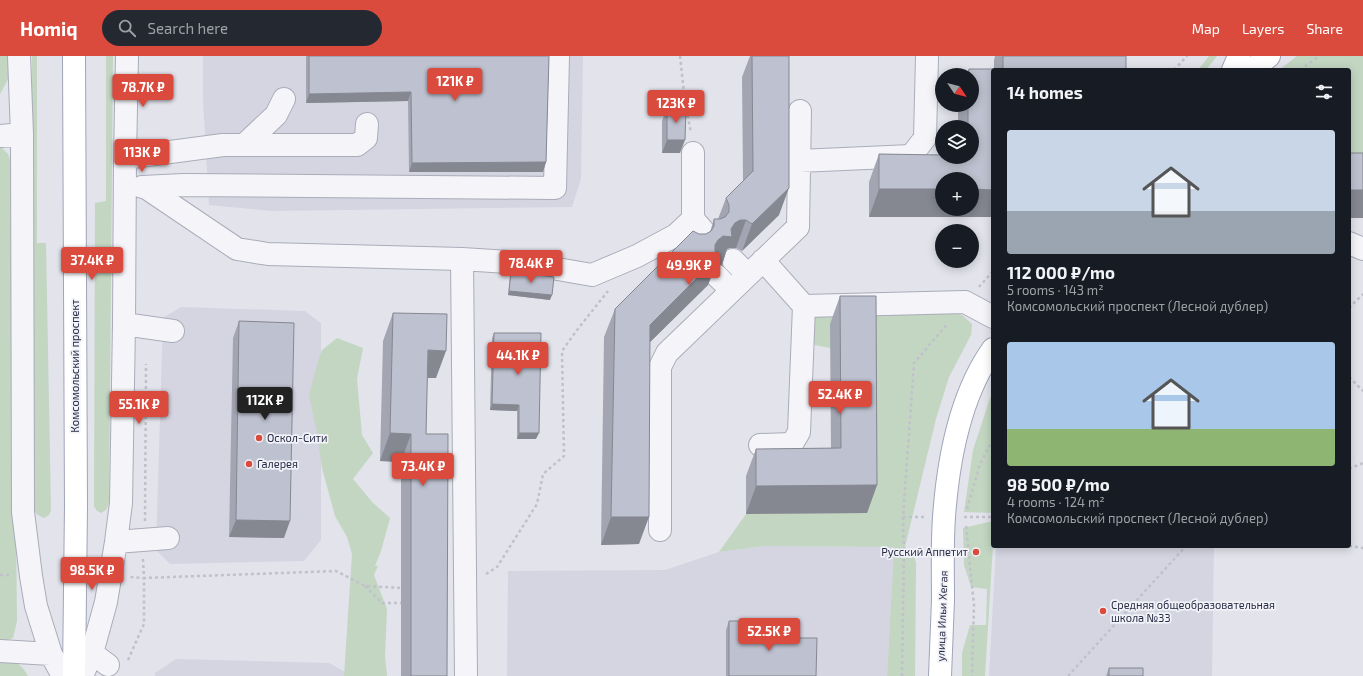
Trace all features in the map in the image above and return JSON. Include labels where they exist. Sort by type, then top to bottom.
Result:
[{"type":"main road","name":"Комсомольский проспект","points":[[74,56],[76,506],[74,676]]},
{"type":"main road","points":[[1234,68],[1240,56]]},
{"type":"main road","points":[[1254,68],[1269,56]]},
{"type":"main road","name":"улица Ильи Хегая","points":[[940,676],[944,518],[950,467],[957,434],[969,393],[991,352]]},
{"type":"street","points":[[19,56],[22,134],[23,512],[36,606],[51,654],[63,676]]},
{"type":"street","points":[[82,676],[100,659],[106,602],[121,503],[124,324],[135,188],[124,158],[126,56]]},
{"type":"street","points":[[135,188],[184,185],[556,188],[558,56]]},
{"type":"street","points":[[799,160],[911,156],[925,138],[927,56]]},
{"type":"street","points":[[244,145],[276,115],[284,99]]},
{"type":"street","points":[[660,530],[660,367],[667,353],[724,283],[798,227],[800,111]]},
{"type":"street","points":[[124,158],[223,145],[357,145],[366,138],[367,124]]},
{"type":"street","points":[[0,136],[22,134]]},
{"type":"street","points":[[135,188],[237,249],[268,254],[462,259],[523,263],[592,275],[637,256],[676,235],[692,219],[693,153]]},
{"type":"street","points":[[692,219],[707,234]]},
{"type":"street","points":[[676,235],[692,250]]},
{"type":"street","points":[[1351,244],[1363,249]]},
{"type":"street","points":[[462,259],[466,676]]},
{"type":"street","points":[[748,265],[804,306],[965,302],[991,316]]},
{"type":"street","points":[[760,445],[792,444],[799,432],[804,306]]},
{"type":"street","points":[[124,324],[173,331]]},
{"type":"street","points":[[116,542],[168,538]]},
{"type":"street","points":[[0,652],[51,654]]},
{"type":"path","points":[[680,56],[685,102],[692,134],[693,153]]},
{"type":"path","points":[[1176,68],[1186,56]]},
{"type":"path","points":[[1303,68],[1319,56]]},
{"type":"path","points":[[902,676],[904,550],[903,517],[914,363],[991,273]]},
{"type":"path","points":[[466,587],[497,567],[537,504],[542,474],[564,456],[562,351],[612,287]]},
{"type":"path","points":[[1351,306],[1363,294]]},
{"type":"path","points":[[1351,379],[1363,391]]},
{"type":"path","points":[[972,676],[974,605],[965,517],[980,464],[991,443]]},
{"type":"path","points":[[1351,468],[1363,463]]},
{"type":"path","points":[[1351,546],[1363,548]]},
{"type":"path","points":[[1068,676],[1184,548]]},
{"type":"path","points":[[144,578],[336,571],[365,586],[382,603],[401,603]]},
{"type":"path","points":[[365,586],[401,588]]},
{"type":"shaded area","points":[[203,56],[583,56],[581,179],[572,207],[272,211],[209,205],[203,100]]},
{"type":"shaded area","points":[[181,307],[305,311],[321,323],[321,540],[304,561],[170,564],[156,550],[163,318]]},
{"type":"shaded area","points":[[764,546],[894,547],[887,676],[507,676],[508,571],[665,570],[719,552]]},
{"type":"shaded area","name":"Средняя общеобразовательная школа №33","points":[[996,548],[1214,548],[1212,676],[989,676]]},
{"type":"shaded area","points":[[176,659],[329,663],[349,674],[349,676],[155,676],[155,673]]},
{"type":"green space","points":[[0,56],[11,56],[11,74],[0,94]]},
{"type":"green space","points":[[32,56],[37,56],[37,243],[46,243],[51,510],[49,515],[44,518],[38,515],[31,508]]},
{"type":"green space","points":[[106,56],[113,56],[109,503],[106,510],[101,513],[97,511],[94,506],[95,203],[106,201]]},
{"type":"green space","points":[[1209,56],[1217,56],[1208,68],[1200,68]]},
{"type":"green space","points":[[1297,56],[1363,56],[1363,178],[1351,178],[1351,68],[1282,68]]},
{"type":"green space","points":[[0,146],[8,154],[12,165],[17,621],[13,638],[1,642],[0,642]]},
{"type":"green space","points":[[945,311],[962,315],[972,324],[971,335],[949,377],[936,419],[905,547],[914,556],[916,563],[915,676],[887,676],[894,547],[764,546],[719,552],[746,514],[867,512],[830,348],[815,345],[809,339],[815,316]]},
{"type":"green space","points":[[337,338],[363,348],[357,379],[362,435],[373,453],[353,479],[373,503],[390,518],[381,551],[375,566],[378,566],[374,575],[387,609],[385,656],[387,676],[344,676],[352,554],[347,537],[335,516],[322,468],[317,433],[309,395],[322,350]]},
{"type":"green space","points":[[991,395],[991,513],[964,512],[973,450]]},
{"type":"green space","points":[[991,521],[991,548],[993,548],[985,676],[962,676],[962,653],[970,625],[986,625],[987,589],[971,587],[964,565],[963,528]]},
{"type":"green space","points":[[0,660],[9,661],[20,665],[28,676],[0,676]]},
{"type":"building","points":[[309,56],[549,56],[546,162],[412,163],[411,92],[309,94]]},
{"type":"building","points":[[752,56],[789,56],[789,188],[752,224],[746,220],[740,220],[735,223],[731,229],[732,237],[723,236],[715,245],[715,251],[718,257],[650,325],[649,517],[611,517],[615,309],[693,231],[699,234],[706,234],[711,231],[714,226],[714,219],[725,217],[729,212],[729,205],[726,198],[753,171]]},
{"type":"building","points":[[1003,56],[1126,56],[1126,68],[1003,68]]},
{"type":"building","points":[[979,69],[991,69],[991,190],[979,189],[979,172],[935,172],[935,189],[879,189],[879,154],[935,155],[935,164],[979,164],[979,120],[968,120],[968,112],[979,112]]},
{"type":"building","points":[[686,107],[685,140],[667,140],[667,108]]},
{"type":"building","points":[[1351,153],[1363,153],[1363,190],[1351,190]]},
{"type":"building","points":[[511,272],[554,277],[552,295],[509,291]]},
{"type":"building","points":[[840,296],[876,296],[877,485],[756,486],[756,449],[841,448]]},
{"type":"building","points":[[393,313],[447,314],[446,351],[428,350],[426,434],[448,434],[447,676],[411,676],[411,434],[390,433]]},
{"type":"building","name":"Оскол-Сити","points":[[239,321],[294,323],[290,521],[236,520]]},
{"type":"building","points":[[494,333],[541,333],[539,433],[519,433],[519,405],[492,404]]},
{"type":"building","points":[[729,621],[775,621],[775,638],[817,638],[816,676],[729,676]]},
{"type":"building","points":[[1109,668],[1143,668],[1143,676],[1109,676]]},
{"type":"place","name":"Оскол-Сити","points":[[259,438]]},
{"type":"place","name":"Галерея","points":[[249,464]]},
{"type":"place","name":"Русский Аппетит","points":[[976,552]]},
{"type":"place","name":"Средняя общеобразовательная школа №33","points":[[1103,611]]}]
